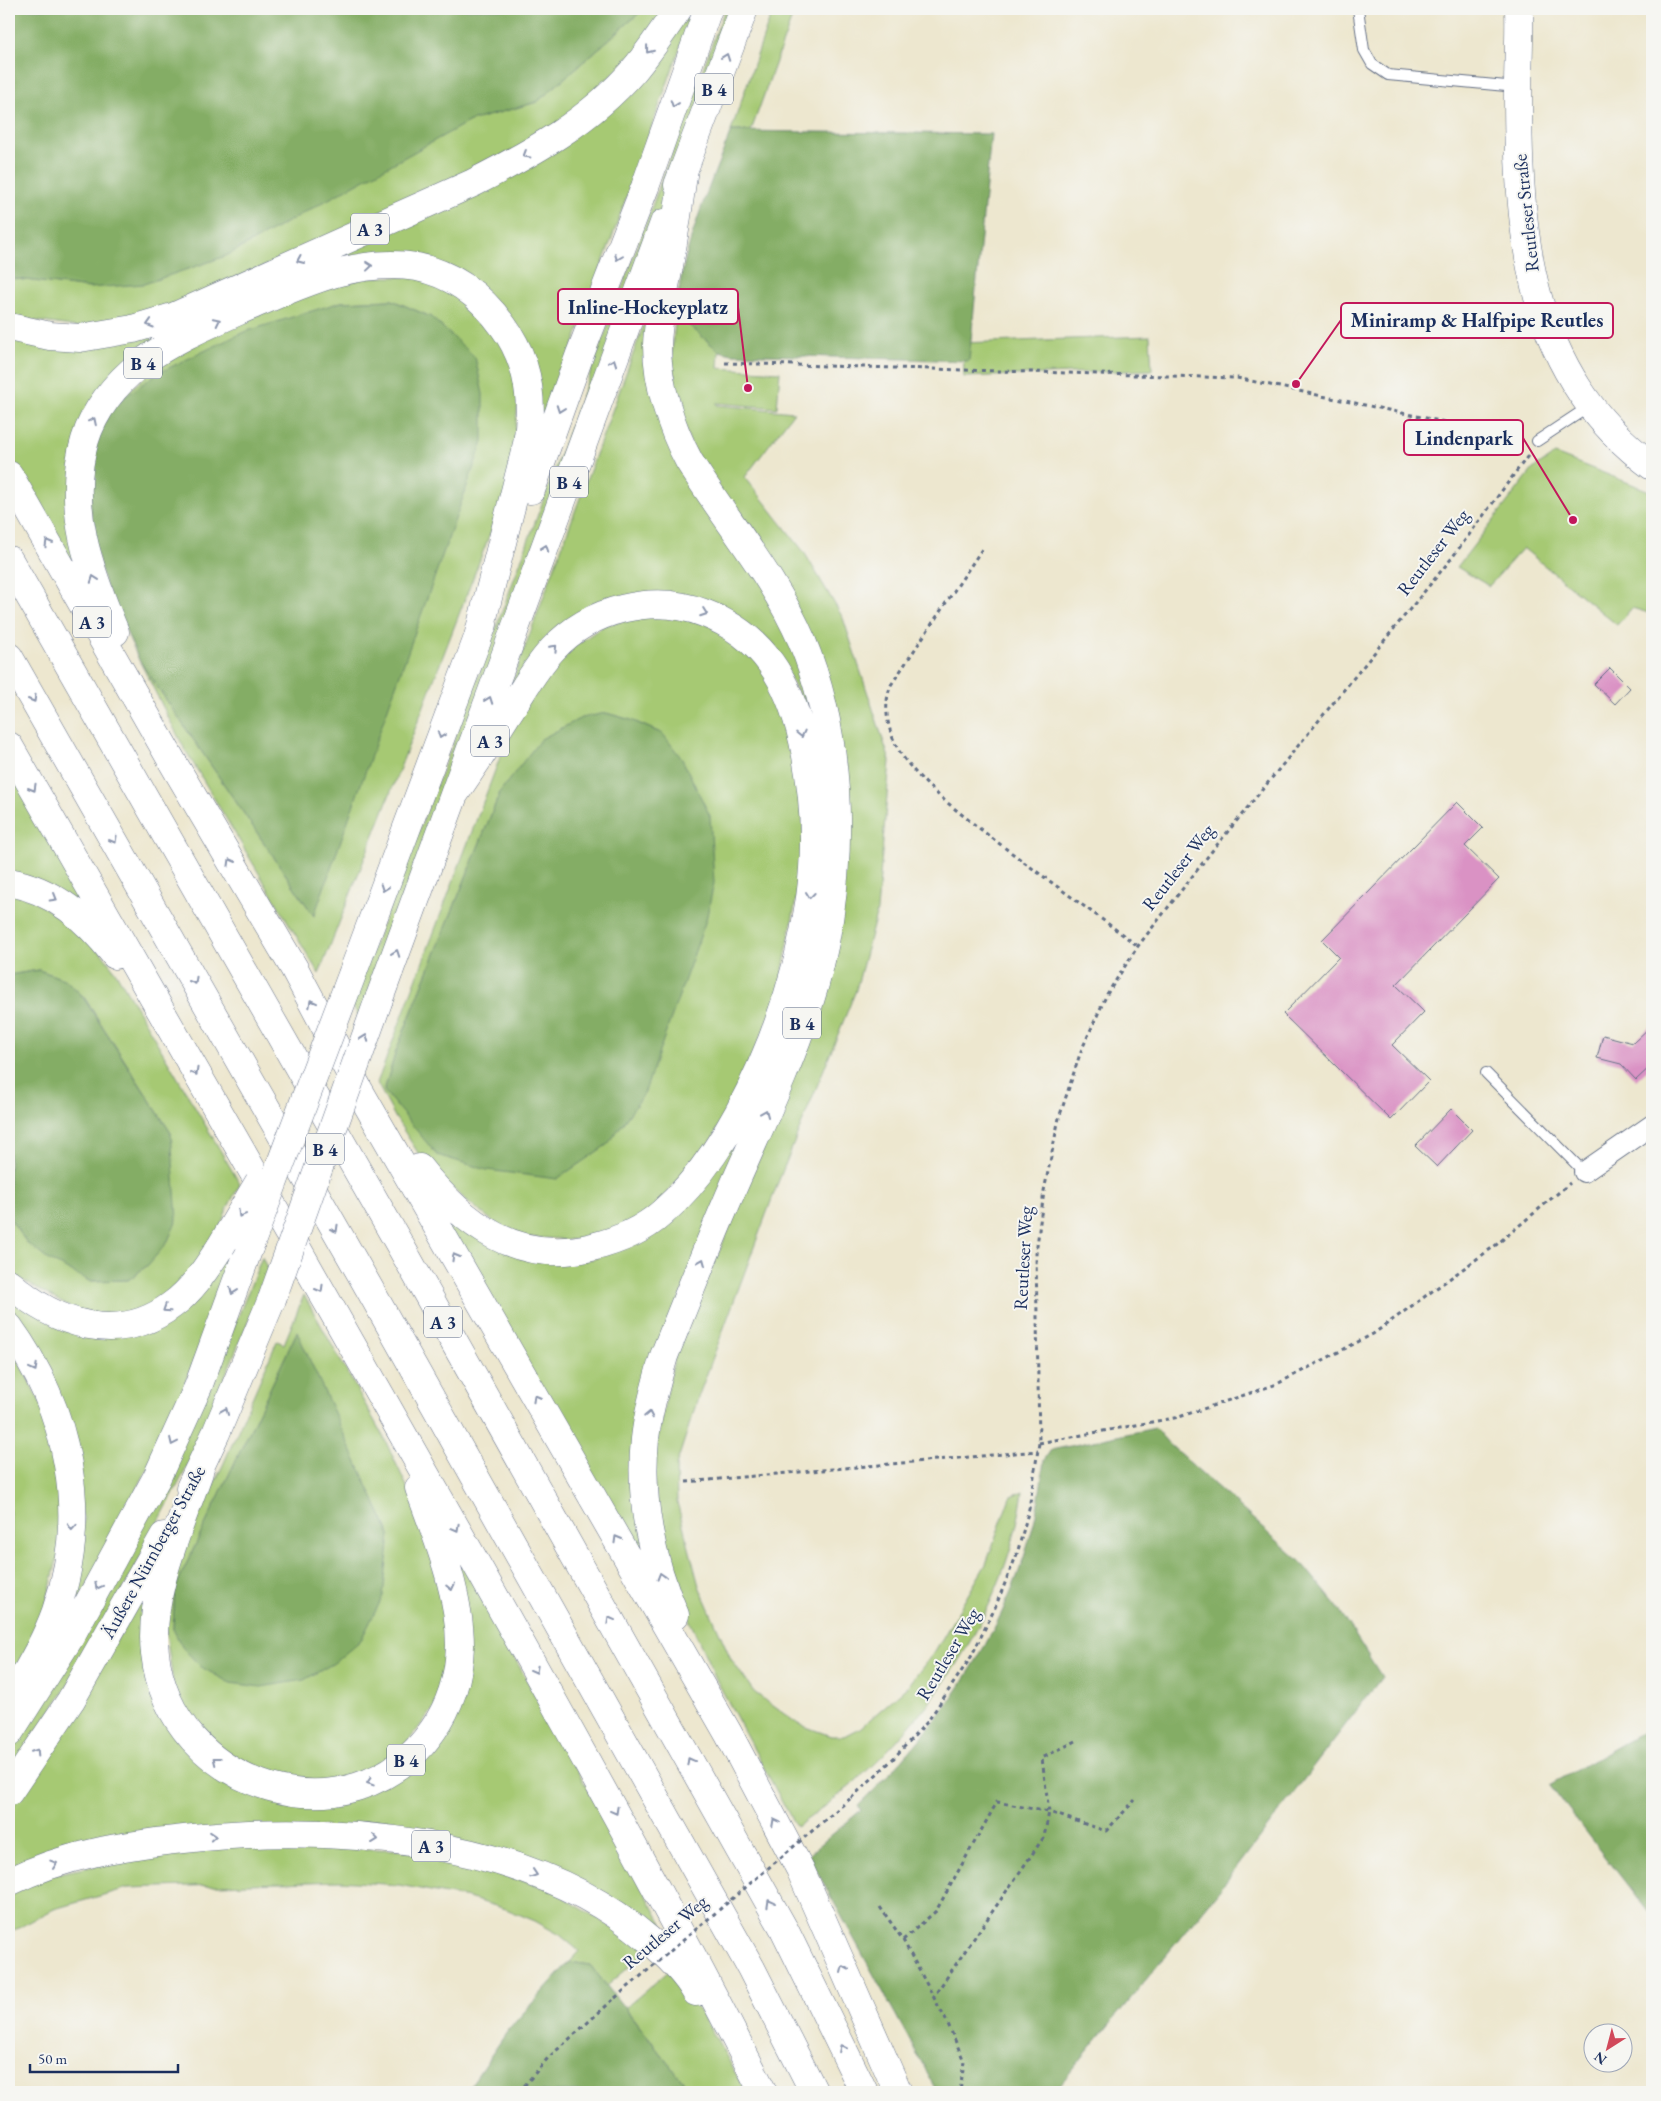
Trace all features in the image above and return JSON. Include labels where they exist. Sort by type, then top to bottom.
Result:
[{"type":"main road","name":"A 3","points":[[9,327],[50,336],[80,338],[133,329],[173,317],[473,183],[518,160],[558,136],[596,107],[634,71],[678,9]]},
{"type":"main road","name":"B 4","points":[[306,1094],[477,640],[580,354],[645,187],[708,9]]},
{"type":"main road","name":"B 4","points":[[454,795],[744,9]]},
{"type":"main road","name":"Reutleser Straße","points":[[1520,9],[1518,88],[1522,199],[1529,262],[1541,311],[1567,370],[1590,406],[1614,434],[1652,466]]},
{"type":"main road","name":"B 4","points":[[684,168],[670,264],[660,314],[658,338],[658,356],[667,405],[678,441],[689,461],[767,576],[801,640],[812,668],[823,708],[832,768],[835,810],[835,873],[831,906],[809,1007],[664,1356],[645,1438],[643,1475],[647,1518],[656,1558],[674,1612],[728,1733]]},
{"type":"main road","name":"B 4","points":[[176,768],[103,604],[87,556],[78,495],[79,468],[85,439],[102,404],[139,365],[168,346],[195,332],[291,289],[340,272],[373,266],[403,266],[433,271],[464,286],[476,295],[510,335],[523,363],[530,389],[529,431],[477,640]]},
{"type":"main road","name":"A 3","points":[[9,475],[176,768]]},
{"type":"main road","name":"A 3","points":[[9,560],[401,1247],[774,1912],[864,2092]]},
{"type":"main road","name":"A 3","points":[[360,1092],[436,1190],[476,1226],[507,1242],[544,1251],[567,1252],[604,1244],[643,1227],[662,1213],[702,1168],[737,1115],[758,1073],[771,1042],[791,981],[804,935],[811,894],[812,804],[807,762],[794,707],[776,670],[758,646],[726,624],[700,611],[668,605],[651,605],[628,607],[608,613],[574,631],[552,650],[532,675],[454,795]]},
{"type":"main road","name":"A 3","points":[[9,657],[369,1288],[736,1941],[814,2092]]},
{"type":"main road","points":[[9,746],[389,1409],[620,1821],[715,1997],[762,2092]]},
{"type":"main road","points":[[176,768],[294,968],[360,1092],[728,1733],[800,1870],[898,2092]]},
{"type":"main road","name":"Äußere Nürnberger Straße","points":[[9,1792],[70,1700],[105,1642],[199,1472],[272,1298],[454,795]]},
{"type":"main road","points":[[9,882],[42,891],[59,900],[83,919],[110,948],[171,1030]]},
{"type":"main road","name":"Äußere Nürnberger Straße","points":[[9,1733],[69,1639],[157,1477],[198,1387],[306,1094]]},
{"type":"main road","points":[[9,1283],[39,1306],[63,1319],[90,1326],[120,1326],[148,1319],[174,1304],[202,1273],[221,1246],[268,1166],[306,1094]]},
{"type":"main road","points":[[9,1327],[32,1364],[58,1419],[71,1479],[72,1519],[69,1552],[56,1611],[9,1703]]},
{"type":"main road","name":"B 4","points":[[199,1472],[167,1566],[156,1608],[154,1653],[164,1692],[170,1705],[194,1740],[211,1757],[240,1776],[260,1785],[299,1793],[317,1794],[339,1792],[356,1787],[379,1779],[402,1764],[422,1746],[449,1702],[456,1677],[460,1646],[452,1590],[444,1558],[389,1409]]},
{"type":"main road","name":"A 3","points":[[9,1882],[36,1870],[86,1854],[149,1842],[220,1835],[292,1832],[357,1836],[428,1845],[491,1860],[546,1878],[593,1898],[632,1925],[671,1958],[692,1984],[757,2092]]},
{"type":"street","points":[[1584,1172],[1652,1125]]},
{"type":"lane","points":[[1358,9],[1364,50],[1372,64],[1388,75],[1518,88]]},
{"type":"lane","points":[[1537,441],[1590,406]]},
{"type":"lane","points":[[1486,1073],[1584,1172]]},
{"type":"path","points":[[725,363],[1237,378],[1537,441]]},
{"type":"path","name":"Reutleser Weg","points":[[519,2092],[548,2058],[614,1998],[851,1798],[891,1761],[928,1721],[971,1657],[994,1610],[1017,1554],[1029,1509],[1039,1443],[1036,1254],[1044,1191],[1059,1118],[1081,1051],[1107,994],[1138,946],[1212,851],[1451,559],[1526,460],[1537,441]]},
{"type":"path","points":[[982,549],[891,685],[887,696],[886,711],[894,739],[900,753],[910,766],[953,807],[1138,946]]},
{"type":"path","points":[[1039,1443],[1179,1417],[1278,1384],[1373,1334],[1496,1245],[1584,1172]]},
{"type":"path","points":[[686,1482],[1038,1451]]},
{"type":"path","points":[[934,1996],[1044,1837],[1049,1812],[1042,1758],[1076,1741]]},
{"type":"path","points":[[903,1940],[936,1910],[996,1802],[1049,1812],[1106,1831],[1135,1800]]},
{"type":"path","points":[[880,1907],[903,1940],[948,2024],[964,2061],[960,2092]]},
{"type":"green space","points":[[9,9],[644,9],[537,102],[470,121],[226,256],[144,284],[90,288],[9,278]]},
{"type":"green space","points":[[644,9],[673,9],[642,50],[546,135],[183,304],[84,328],[9,317],[9,278],[90,288],[470,121],[537,102]]},
{"type":"green space","points":[[684,9],[694,9],[530,466],[519,330],[391,257],[132,361],[84,586],[9,455],[9,336],[66,345],[498,179]]},
{"type":"green space","points":[[725,9],[737,9],[360,1017],[351,1005],[463,717]]},
{"type":"green space","points":[[773,9],[795,9],[751,131],[731,131]]},
{"type":"green space","points":[[731,131],[991,134],[969,361],[732,354],[719,351],[676,314],[683,267],[705,198]]},
{"type":"green space","points":[[671,251],[659,306],[654,344],[653,363],[657,400],[675,450],[688,473],[764,584],[793,640],[809,685],[820,733],[825,764],[829,827],[824,890],[801,1004],[775,1071],[666,1330],[645,1399],[636,1466],[639,1515],[652,1572],[648,1577],[445,1226],[463,1227],[501,1247],[542,1260],[571,1262],[607,1254],[632,1243],[656,1229],[671,1217],[692,1194],[753,1105],[788,1031],[807,966],[817,914],[823,858],[823,802],[816,748],[800,698],[775,655],[737,622],[720,612],[684,600],[646,598],[611,606],[579,622],[550,644],[527,670],[501,712]]},
{"type":"green space","points":[[366,277],[420,277],[447,289],[495,325],[520,380],[511,479],[319,974],[184,748],[139,660],[314,916],[431,317],[392,300],[341,302],[111,407],[166,358],[290,300]]},
{"type":"green space","points":[[392,300],[431,317],[475,357],[483,394],[483,441],[314,916],[139,660],[104,582],[92,534],[90,459],[111,407],[156,374],[244,332],[341,302]]},
{"type":"green space","points":[[676,314],[719,351],[718,368],[780,372],[777,408],[717,403],[717,405],[794,412],[745,477],[804,552],[843,618],[890,761],[877,911],[856,990],[779,1180],[699,1395],[676,1466],[677,1502],[699,1586],[731,1659],[754,1692],[798,1724],[831,1736],[845,1736],[860,1728],[908,1686],[935,1651],[986,1564],[1010,1497],[1023,1491],[1013,1541],[996,1590],[973,1637],[944,1682],[912,1724],[876,1762],[837,1797],[796,1827],[718,1683],[677,1593],[661,1537],[652,1464],[675,1355],[779,1111],[833,716],[689,440],[673,386],[672,351]]},
{"type":"green space","points":[[1150,336],[1152,370],[964,377],[963,343]]},
{"type":"green space","points":[[1555,454],[1652,492],[1652,614],[1632,608],[1617,625],[1523,548],[1489,586],[1457,567],[1533,469]]},
{"type":"green space","points":[[659,613],[708,624],[757,657],[790,716],[806,846],[777,1002],[713,1138],[648,1215],[593,1241],[511,1236],[429,1170],[395,1117],[377,1083],[516,719],[556,659],[605,625]],"holes":[[[606,713],[631,720],[663,734],[384,1091],[396,1051],[501,790]]]},
{"type":"green space","points":[[606,713],[631,720],[663,734],[682,759],[710,816],[714,883],[706,920],[644,1094],[608,1144],[557,1179],[487,1170],[437,1155],[384,1091],[396,1051],[501,790],[541,739],[581,718]]},
{"type":"green space","points":[[9,757],[122,954],[9,876]]},
{"type":"green space","points":[[9,893],[30,898],[91,939],[115,971],[240,1184],[227,1209],[210,1253],[148,1311],[91,1319],[9,1273],[9,1217],[27,1243],[89,1281],[128,1280],[148,1265],[173,1173],[171,1133],[84,997],[66,980],[39,970],[9,975]]},
{"type":"green space","points":[[39,970],[66,980],[83,997],[171,1133],[177,1220],[167,1243],[148,1265],[128,1280],[89,1281],[47,1259],[27,1243],[9,1217],[9,975]]},
{"type":"green space","points":[[255,1206],[165,1434],[92,1578],[39,1664],[84,1520],[9,1313],[9,1294],[130,1332]]},
{"type":"green space","points":[[262,1257],[269,1272],[186,1469],[128,1581],[77,1672],[9,1773],[9,1752],[66,1665],[221,1359]]},
{"type":"green space","points":[[304,1295],[384,1438],[419,1512],[451,1629],[443,1697],[391,1763],[308,1787],[222,1757],[175,1697],[163,1611],[190,1534],[223,1465],[277,1341],[284,1344]],"holes":[[[297,1332],[173,1629],[175,1588]]]},
{"type":"green space","points":[[297,1332],[390,1535],[383,1596],[361,1640],[334,1663],[304,1680],[261,1687],[230,1683],[201,1667],[182,1647],[173,1629],[175,1588]]},
{"type":"green space","points":[[9,1343],[54,1429],[63,1535],[45,1609],[9,1686],[9,1590],[14,1566],[9,1505]]},
{"type":"green space","points":[[1155,1428],[1168,1443],[1300,1561],[1336,1605],[1382,1677],[1222,1887],[1054,2092],[938,2092],[808,1855],[861,1810],[858,1806],[887,1777],[940,1715],[984,1647],[1018,1574],[1036,1516],[1044,1460],[1051,1450]]},
{"type":"green space","points":[[453,1547],[668,1934],[662,1939],[628,1911],[324,1826],[9,1874],[9,1812],[29,1783],[143,1596],[166,1713],[304,1801],[440,1732]]},
{"type":"green space","points":[[1652,1727],[1652,1917],[1550,1785]]},
{"type":"green space","points":[[214,1843],[401,1850],[545,1886],[649,1950],[607,1986],[590,1965],[569,1962],[579,1951],[560,1935],[535,1921],[506,1909],[468,1898],[399,1885],[340,1881],[128,1888],[54,1909],[9,1933],[9,1891],[38,1877]]},
{"type":"green space","points":[[569,1962],[590,1965],[692,2092],[466,2092],[509,2029]]},
{"type":"green space","points":[[670,1970],[711,2029],[745,2092],[692,2092],[625,2008]]},
{"type":"building","points":[[1610,668],[1630,688],[1615,704],[1594,684]]},
{"type":"building","points":[[1457,802],[1483,828],[1465,846],[1499,879],[1396,985],[1424,1012],[1392,1045],[1429,1081],[1391,1120],[1283,1014],[1339,957],[1322,940]]},
{"type":"building","points":[[1652,1025],[1652,1065],[1636,1080],[1621,1064],[1597,1058],[1603,1035],[1633,1043]]},
{"type":"building","points":[[1451,1109],[1472,1130],[1437,1167],[1415,1146]]},
{"type":"place","name":"Miniramp & Halfpipe Reutles","points":[[1296,384]]},
{"type":"place","name":"Inline-Hockeyplatz","points":[[748,388]]},
{"type":"place","name":"Lindenpark","points":[[1573,520]]}]
